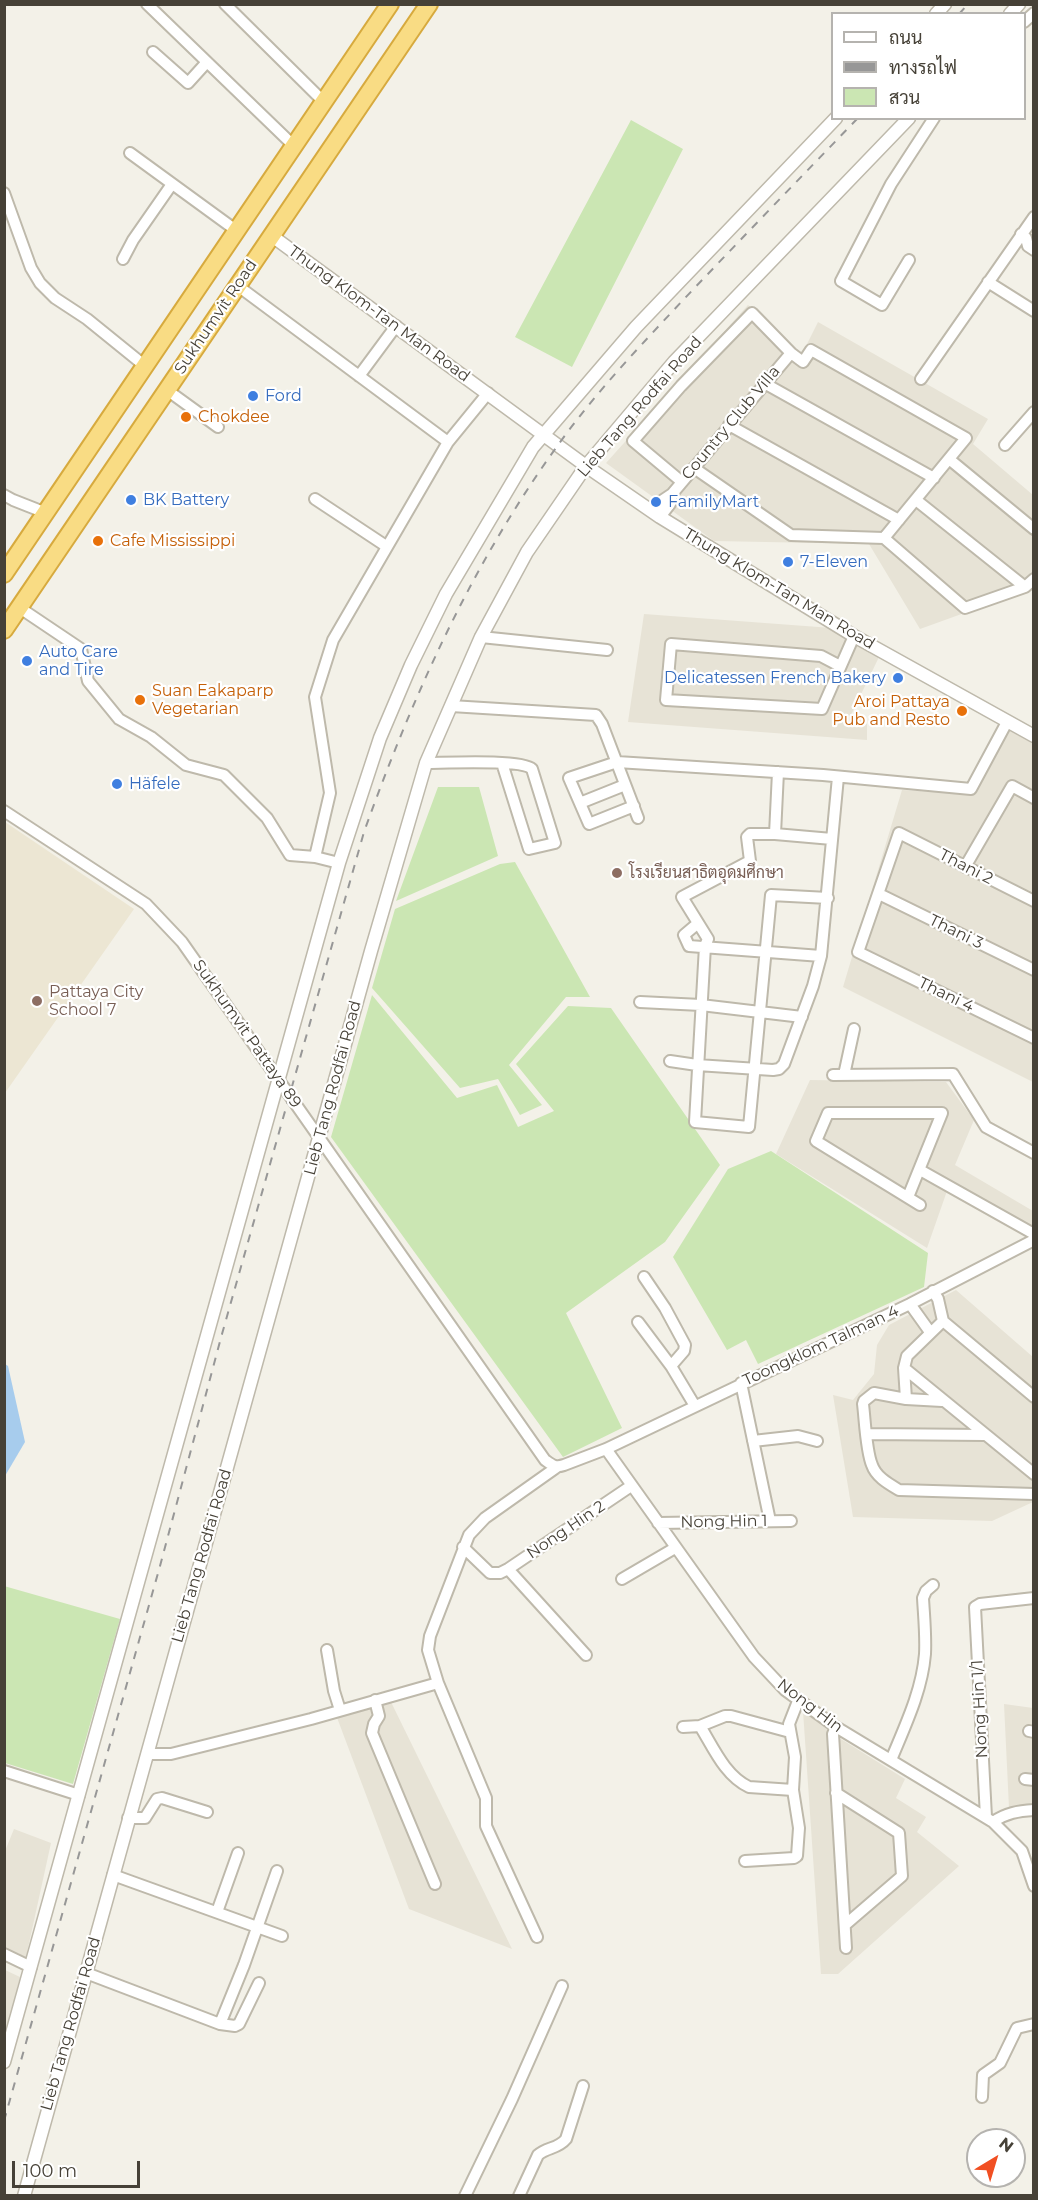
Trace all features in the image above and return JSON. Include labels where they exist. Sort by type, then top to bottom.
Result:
[{"type":"highway","name":"Sukhumvit Road","points":[[4,574],[390,4]]},
{"type":"highway","name":"Sukhumvit Road","points":[[4,630],[429,4]]},
{"type":"street","points":[[147,4],[294,146]]},
{"type":"street","points":[[225,4],[324,102]]},
{"type":"street","points":[[153,52],[188,83],[207,62]]},
{"type":"street","points":[[4,2062],[339,863],[381,738],[411,665],[446,594],[533,447],[543,434],[636,327],[834,120]]},
{"type":"street","name":"Lieb Tang Rodfai Road","points":[[24,2196],[371,951],[426,763],[481,637],[527,552],[586,466],[674,362],[907,120]]},
{"type":"street","points":[[909,260],[882,305],[841,281],[891,184],[933,120]]},
{"type":"street","points":[[130,153],[237,231]]},
{"type":"street","points":[[123,259],[133,240],[172,184]]},
{"type":"street","points":[[4,193],[31,268],[40,283],[56,298],[87,319],[145,366]]},
{"type":"street","points":[[921,379],[1034,217]]},
{"type":"street","points":[[1021,234],[1026,238],[1028,246],[1034,250]]},
{"type":"street","name":"Thung Klom-Tan Man Road","points":[[272,236],[586,466],[657,514],[854,636],[1034,736]]},
{"type":"street","points":[[988,282],[1034,311]]},
{"type":"street","points":[[238,286],[448,442]]},
{"type":"street","points":[[682,482],[633,441],[681,386],[752,313],[791,353],[803,362],[811,350],[966,438],[884,538]]},
{"type":"street","points":[[359,376],[396,326]]},
{"type":"street","name":"Country Club Villa","points":[[657,514],[670,504],[672,494],[791,353]]},
{"type":"street","points":[[764,383],[934,478]]},
{"type":"street","points":[[167,390],[218,427]]},
{"type":"street","points":[[315,857],[330,793],[315,697],[333,640],[448,442],[488,393]]},
{"type":"street","points":[[1005,445],[1034,412]]},
{"type":"street","points":[[729,424],[899,520]]},
{"type":"street","points":[[949,459],[1034,530]]},
{"type":"street","points":[[694,468],[791,535],[884,538],[965,608],[1029,583]]},
{"type":"street","points":[[4,495],[46,513]]},
{"type":"street","points":[[315,499],[386,546]]},
{"type":"street","points":[[916,500],[1029,583]]},
{"type":"street","points":[[20,608],[81,650],[88,681],[119,719],[151,737],[186,765],[224,775],[267,818],[290,855],[315,857],[339,863]]},
{"type":"street","points":[[840,666],[821,656],[671,644],[666,700],[822,709],[854,636]]},
{"type":"street","points":[[481,637],[607,650]]},
{"type":"street","points":[[451,706],[596,715],[602,724],[638,818]]},
{"type":"street","points":[[634,806],[588,824],[569,778],[617,762],[778,772],[971,789],[1007,722]]},
{"type":"street","points":[[426,763],[502,763],[528,765],[532,769],[555,843],[529,849],[502,763]]},
{"type":"street","points":[[775,834],[778,772]]},
{"type":"street","points":[[670,1061],[773,1070],[782,1067],[813,986],[821,956],[838,777]]},
{"type":"street","points":[[580,802],[625,785]]},
{"type":"street","points":[[965,867],[1012,786],[1034,798]]},
{"type":"street","name":"Sukhumvit Pattaya 89","points":[[4,811],[146,904],[182,942],[545,1460],[557,1467]]},
{"type":"street","points":[[828,898],[771,895],[749,1127],[695,1122],[705,946],[708,939],[682,897],[750,861],[747,837],[750,834],[832,839]]},
{"type":"street","name":"Thani 2","points":[[879,894],[898,834],[1034,901]]},
{"type":"street","name":"Thani 4","points":[[879,894],[858,952],[1034,1038]]},
{"type":"street","name":"Thani 3","points":[[879,894],[1034,970]]},
{"type":"street","points":[[697,924],[684,935],[689,946],[821,956]]},
{"type":"street","points":[[639,1002],[701,1005],[802,1017]]},
{"type":"street","points":[[854,1029],[838,1075],[898,1070],[953,1074],[986,1127],[1034,1152]]},
{"type":"street","points":[[908,1197],[942,1113],[828,1113],[816,1141],[908,1197],[920,1204]]},
{"type":"street","points":[[920,1170],[1034,1234]]},
{"type":"street","name":"Toongklom Talman 4","points":[[606,1449],[910,1304],[1034,1240]]},
{"type":"street","points":[[644,1277],[665,1308],[685,1346],[684,1351],[670,1366]]},
{"type":"street","points":[[933,1291],[938,1299],[943,1321],[1034,1397]]},
{"type":"street","points":[[910,1304],[930,1332]]},
{"type":"street","points":[[906,1399],[904,1368],[907,1356],[943,1321]]},
{"type":"street","points":[[638,1322],[695,1406]]},
{"type":"street","points":[[904,1368],[1034,1473]]},
{"type":"street","points":[[741,1383],[770,1521]]},
{"type":"street","points":[[942,1401],[906,1399],[874,1393],[864,1401],[872,1465],[887,1483],[899,1490],[1034,1494]]},
{"type":"street","points":[[867,1434],[985,1435]]},
{"type":"street","points":[[753,1441],[798,1436],[817,1441]]},
{"type":"street","points":[[537,1937],[486,1826],[487,1806],[483,1789],[463,1747],[438,1683],[428,1650],[429,1636],[463,1547],[469,1535],[485,1518],[557,1467],[606,1449]]},
{"type":"street","name":"Nong Hin","points":[[606,1449],[754,1657],[785,1690],[836,1727],[990,1820],[1022,1851],[1034,1886]]},
{"type":"street","name":"Nong Hin 2","points":[[504,1571],[631,1486]]},
{"type":"street","name":"Nong Hin 1","points":[[658,1523],[791,1521]]},
{"type":"street","points":[[463,1547],[490,1573],[504,1571],[586,1655]]},
{"type":"street","points":[[622,1579],[675,1548]]},
{"type":"street","points":[[891,1760],[912,1708],[920,1680],[925,1651],[923,1598],[933,1584]]},
{"type":"street","name":"Nong Hin 1/1","points":[[990,1820],[975,1607],[980,1604],[1034,1598]]},
{"type":"street","points":[[327,1650],[340,1710]]},
{"type":"street","points":[[147,1754],[171,1754],[438,1683]]},
{"type":"street","points":[[375,1700],[379,1716],[372,1733],[435,1884]]},
{"type":"street","points":[[745,1861],[796,1856],[799,1828],[793,1790],[795,1757],[789,1724],[798,1701]]},
{"type":"street","points":[[683,1726],[700,1726],[725,1716],[731,1716],[790,1732]]},
{"type":"street","points":[[700,1726],[729,1772],[743,1784],[793,1790]]},
{"type":"street","points":[[836,1727],[833,1734],[846,1948]]},
{"type":"street","points":[[4,1771],[79,1795]]},
{"type":"street","points":[[836,1793],[899,1833],[902,1876],[845,1925]]},
{"type":"street","points":[[128,1818],[145,1818],[157,1799],[162,1798],[207,1812]]},
{"type":"street","points":[[1015,1812],[1034,1800]]},
{"type":"street","points":[[990,1820],[1015,1812],[1034,1810]]},
{"type":"street","points":[[1015,1812],[1034,1816]]},
{"type":"street","points":[[217,1911],[238,1853]]},
{"type":"street","points":[[220,2024],[277,1871]]},
{"type":"street","points":[[113,1875],[282,1936]]},
{"type":"street","points":[[4,1954],[31,1966]]},
{"type":"street","points":[[86,1973],[220,2024],[235,2026],[239,2024],[259,1983]]},
{"type":"street","points":[[465,2196],[562,1986]]},
{"type":"street","points":[[982,2097],[983,2075],[1000,2063],[1017,2028],[1034,2024]]},
{"type":"street","points":[[519,2196],[538,2155],[542,2151],[561,2145],[566,2139],[583,2086]]},
{"type":"shaded area","points":[[748,305],[801,356],[818,322],[988,419],[973,444],[1033,495],[1033,585],[1028,590],[920,629],[869,544],[714,541],[606,463]]},
{"type":"shaded area","points":[[644,614],[832,628],[879,657],[851,715],[867,724],[867,740],[628,722]]},
{"type":"shaded area","points":[[1009,730],[1033,744],[1033,1082],[843,987],[902,790],[973,794]]},
{"type":"shaded area","name":"Pattaya City School 7","points":[[5,822],[134,909],[5,1093]]},
{"type":"shaded area","points":[[810,1080],[946,1082],[974,1120],[955,1165],[1033,1211],[1033,1231],[1023,1235],[947,1191],[927,1248],[776,1154]]},
{"type":"shaded area","points":[[956,1290],[1033,1357],[1033,1502],[992,1521],[853,1517],[833,1395],[853,1400],[874,1374],[877,1345],[889,1325]]},
{"type":"shaded area","points":[[391,1702],[512,1949],[409,1909],[336,1715]]},
{"type":"shaded area","points":[[1004,1704],[1033,1708],[1033,1813],[1009,1808]]},
{"type":"shaded area","points":[[803,1711],[833,1734],[905,1779],[896,1798],[926,1817],[917,1832],[959,1866],[838,1974],[821,1974]]},
{"type":"shaded area","points":[[14,1829],[51,1843],[26,1957],[5,1948],[5,1851]]},
{"type":"shaded area","points":[[5,1970],[20,1977],[5,2037]]},
{"type":"green space","points":[[631,120],[683,149],[572,367],[515,337]]},
{"type":"green space","points":[[438,787],[479,787],[498,856],[396,901]]},
{"type":"green space","points":[[515,862],[590,997],[566,997],[509,1065],[542,1105],[520,1115],[498,1079],[460,1088],[372,988],[395,909],[500,864]]},
{"type":"green space","points":[[372,995],[457,1098],[497,1085],[518,1127],[554,1111],[516,1064],[568,1006],[611,1008],[720,1165],[665,1242],[566,1313],[622,1428],[563,1457],[331,1137]]},
{"type":"green space","points":[[771,1151],[928,1253],[924,1287],[758,1364],[746,1340],[727,1350],[673,1257],[728,1169]]},
{"type":"green space","points":[[4,1586],[120,1619],[73,1784],[5,1763]]},
{"type":"water","points":[[5,1364],[8,1366],[25,1442],[5,1476]]},
{"type":"railway","points":[[961,12],[968,4]]},
{"type":"railway","points":[[4,2121],[364,832],[403,730],[447,632],[498,536],[558,445],[603,388],[652,333],[856,120]]},
{"type":"place","name":"Ford","points":[[253,396]]},
{"type":"place","name":"Chokdee","points":[[186,417]]},
{"type":"place","name":"BK Battery","points":[[131,500]]},
{"type":"place","name":"FamilyMart","points":[[656,502]]},
{"type":"place","name":"Cafe Mississippi","points":[[98,541]]},
{"type":"place","name":"7-Eleven","points":[[788,562]]},
{"type":"place","name":"Auto Care and Tire","points":[[27,661]]},
{"type":"place","name":"Delicatessen French Bakery","points":[[898,678]]},
{"type":"place","name":"Suan Eakaparp Vegetarian","points":[[140,700]]},
{"type":"place","name":"Aroi Pattaya Pub and Resto","points":[[962,711]]},
{"type":"place","name":"Häfele","points":[[117,784]]},
{"type":"place","name":"โรงเรียนสาธิตอุดมศึกษา","points":[[617,873]]},
{"type":"place","name":"Pattaya City School 7","points":[[37,1001]]}]
